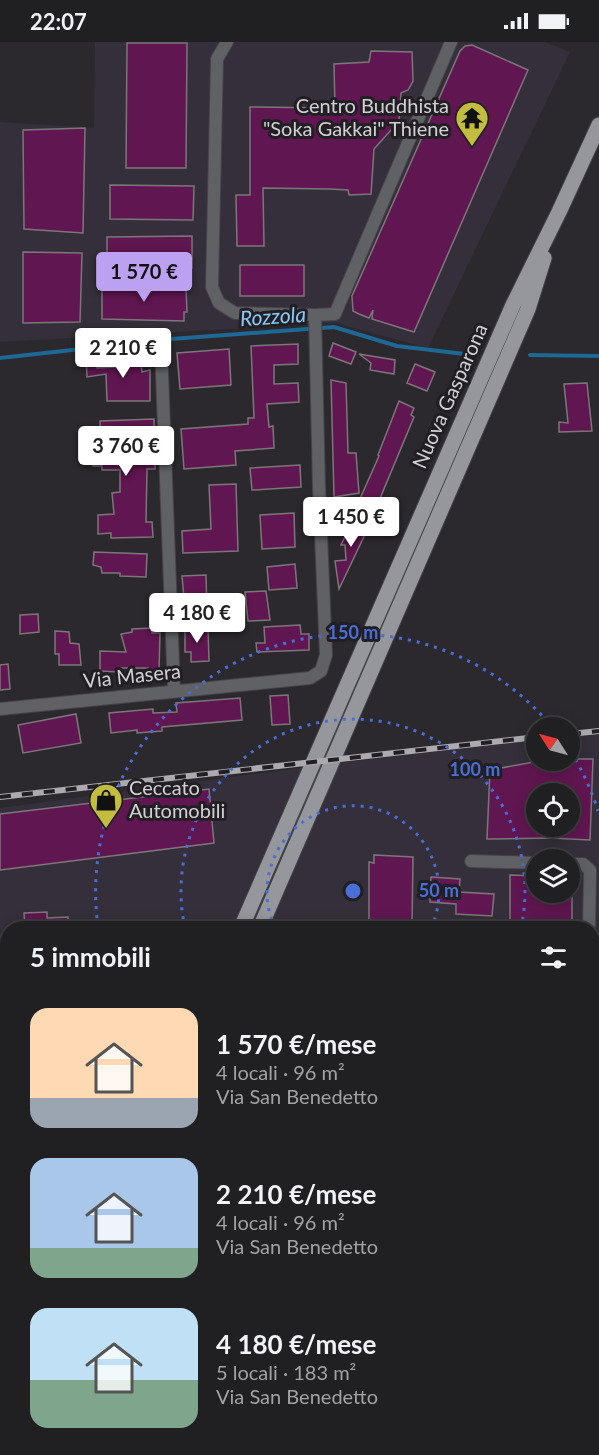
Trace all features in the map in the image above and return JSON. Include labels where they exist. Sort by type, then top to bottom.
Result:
[{"type":"main road","name":"Nuova Gasparona","points":[[244,921],[513,305],[599,125]]},
{"type":"main road","name":"Nuova Gasparona","points":[[263,921],[528,309],[559,212]]},
{"type":"street","points":[[227,42],[217,59],[212,287],[219,303],[235,313],[315,325],[336,314],[451,42]]},
{"type":"street","name":"Via Masera","points":[[0,709],[310,678],[321,672],[327,655],[318,486],[315,325]]},
{"type":"street","points":[[161,347],[174,691]]},
{"type":"street","points":[[471,861],[526,863]]},
{"type":"street","points":[[580,864],[590,870],[589,921]]},
{"type":"shaded area","points":[[95,42],[545,42],[570,52],[428,348],[335,323],[0,342],[0,122],[94,128]]},
{"type":"shaded area","points":[[599,733],[599,921],[0,921],[0,808],[345,762],[526,741],[526,771],[580,771],[580,735]]},
{"type":"building","points":[[127,43],[187,43],[186,168],[126,168]]},
{"type":"building","points":[[472,45],[528,70],[414,332],[372,319],[373,310],[369,318],[353,311],[352,296],[460,51],[465,46]]},
{"type":"building","points":[[371,51],[412,52],[413,81],[408,90],[401,93],[399,121],[374,149],[371,194],[349,195],[348,190],[330,189],[263,188],[264,246],[237,246],[236,195],[250,195],[250,107],[335,108],[334,64],[369,62]]},
{"type":"building","points":[[85,128],[83,233],[24,229],[23,130]]},
{"type":"building","points":[[110,185],[194,186],[193,220],[110,219]]},
{"type":"building","points":[[192,236],[192,268],[107,269],[107,237]]},
{"type":"building","points":[[23,252],[82,253],[80,322],[23,323]]},
{"type":"building","points":[[240,265],[304,265],[304,296],[240,296]]},
{"type":"building","points":[[102,285],[172,286],[172,290],[186,289],[187,312],[184,312],[184,321],[102,319]]},
{"type":"building","points":[[333,343],[356,352],[351,364],[329,356]]},
{"type":"building","points":[[298,344],[298,364],[274,365],[274,384],[298,383],[299,402],[267,404],[269,427],[273,426],[274,448],[235,451],[236,465],[184,469],[181,429],[248,424],[248,418],[254,418],[251,346]]},
{"type":"building","points":[[229,349],[231,385],[180,389],[177,353]]},
{"type":"building","points":[[117,354],[140,355],[142,372],[150,370],[150,401],[107,401],[106,374],[87,377],[86,356],[96,356],[97,368],[116,367]]},
{"type":"building","points":[[359,354],[395,360],[394,374],[370,370],[371,363]]},
{"type":"building","points":[[415,364],[435,372],[427,391],[407,383]]},
{"type":"building","points":[[331,380],[346,383],[348,453],[356,453],[359,493],[334,497]]},
{"type":"building","points":[[587,383],[592,431],[559,432],[559,422],[568,423],[564,384]]},
{"type":"building","points":[[399,401],[414,408],[411,415],[414,417],[376,508],[359,501],[379,456]]},
{"type":"building","points":[[154,419],[154,435],[136,436],[137,454],[155,454],[155,469],[147,469],[146,522],[152,522],[153,537],[111,538],[111,533],[98,534],[98,515],[114,514],[112,493],[120,492],[120,470],[102,470],[102,466],[93,466],[92,447],[101,446],[100,421]]},
{"type":"building","points":[[300,465],[301,487],[252,490],[250,468]]},
{"type":"building","points":[[236,484],[238,551],[183,553],[182,531],[211,529],[209,485]]},
{"type":"building","points":[[294,513],[295,547],[262,549],[260,515]]},
{"type":"building","points":[[354,518],[369,526],[339,589],[335,561],[346,560],[345,545],[341,545]]},
{"type":"building","points":[[94,552],[147,554],[146,577],[102,573],[101,567],[93,565]]},
{"type":"building","points":[[295,564],[297,588],[269,590],[267,567]]},
{"type":"building","points":[[206,575],[207,610],[185,610],[182,576]]},
{"type":"building","points":[[266,591],[270,620],[248,621],[245,592]]},
{"type":"building","points":[[38,614],[39,632],[20,634],[20,615]]},
{"type":"building","points":[[300,625],[301,634],[309,634],[309,650],[257,652],[256,643],[265,643],[264,627]]},
{"type":"building","points":[[152,628],[152,633],[160,633],[159,671],[148,673],[148,668],[120,668],[119,672],[100,671],[100,651],[126,652],[121,634],[132,632],[132,629]]},
{"type":"building","points":[[208,628],[209,661],[191,662],[191,652],[185,652],[185,629]]},
{"type":"building","points":[[55,631],[69,632],[70,643],[79,644],[81,665],[59,665],[59,654],[55,654]]},
{"type":"building","points":[[8,664],[10,689],[0,690],[0,665]]},
{"type":"building","points":[[288,695],[290,724],[272,725],[270,696]]},
{"type":"building","points":[[240,698],[242,720],[162,727],[162,731],[137,733],[137,730],[111,733],[109,713],[153,709],[153,713],[177,712],[176,703]]},
{"type":"building","points":[[76,714],[81,743],[23,753],[18,725]]},
{"type":"building","points":[[580,759],[593,759],[590,840],[487,839],[490,770],[526,763],[526,771],[580,771]]},
{"type":"building","name":"Ceccato Automobili","points":[[209,789],[214,843],[0,870],[0,814]]},
{"type":"building","points":[[374,855],[413,857],[412,921],[369,921],[369,862],[374,863]]},
{"type":"building","points":[[510,875],[526,876],[526,903],[572,903],[572,921],[510,921]]},
{"type":"building","points":[[431,877],[460,879],[459,892],[494,894],[492,916],[456,914],[456,904],[430,902]]},
{"type":"building","points":[[47,912],[47,918],[68,917],[68,921],[25,921],[24,913]]},
{"type":"waterway","name":"Rozzola","points":[[0,358],[171,339],[334,327],[397,346],[473,355]]},
{"type":"waterway","name":"Rozzola","points":[[530,355],[599,356]]},
{"type":"railway","points":[[580,733],[599,731]]},
{"type":"railway","points":[[0,797],[526,738]]},
{"type":"place","name":"Centro Buddhista \"Soka Gakkai\" Thiene","points":[[472,147]]},
{"type":"place","name":"Ceccato Automobili","points":[[106,829]]}]
